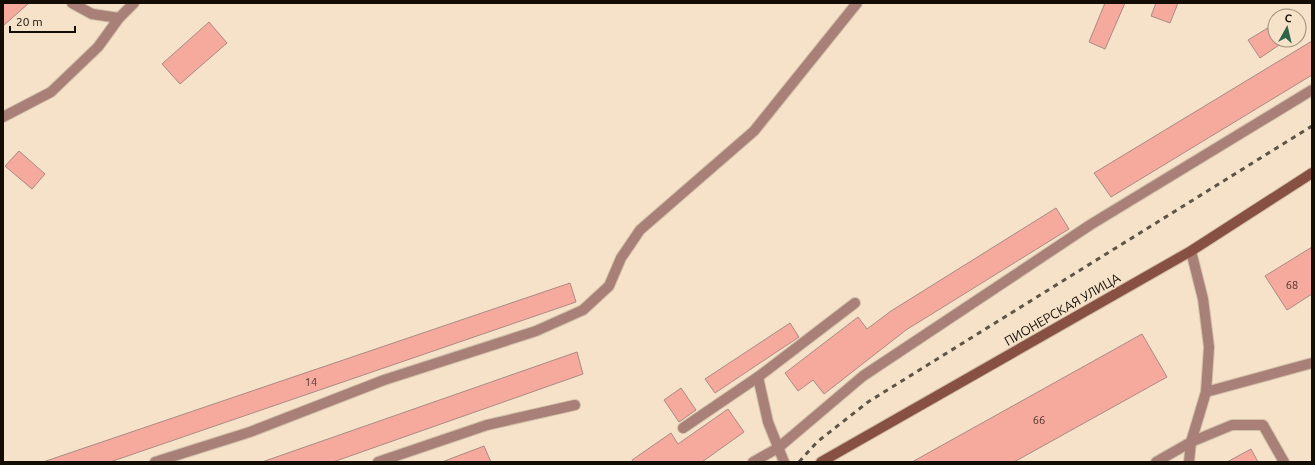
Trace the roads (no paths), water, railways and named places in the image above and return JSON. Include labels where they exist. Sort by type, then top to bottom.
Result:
[{"type":"main road","name":"ПИОНЕРСКАЯ УЛИЦА","points":[[821,462],[1191,251],[1312,173]]},
{"type":"lane","points":[[72,3],[92,14],[119,18]]},
{"type":"lane","points":[[3,117],[51,92],[98,48],[119,18],[134,3]]},
{"type":"lane","points":[[155,462],[250,432],[384,380],[536,331],[583,310],[609,286],[620,258],[640,230],[754,131],[857,3]]},
{"type":"lane","points":[[753,462],[778,448],[870,372],[1090,225],[1312,90]]},
{"type":"lane","points":[[1189,462],[1191,442],[1206,392],[1209,347],[1203,298],[1191,251]]},
{"type":"lane","points":[[683,428],[758,377],[855,303]]},
{"type":"lane","points":[[1206,392],[1312,363]]},
{"type":"lane","points":[[758,377],[768,422],[784,462]]},
{"type":"lane","points":[[378,462],[487,425],[575,405]]},
{"type":"lane","points":[[1156,462],[1191,442],[1232,425],[1263,425],[1284,462]]},
{"type":"railway","points":[[799,462],[817,442],[868,402],[1312,126]]}]
